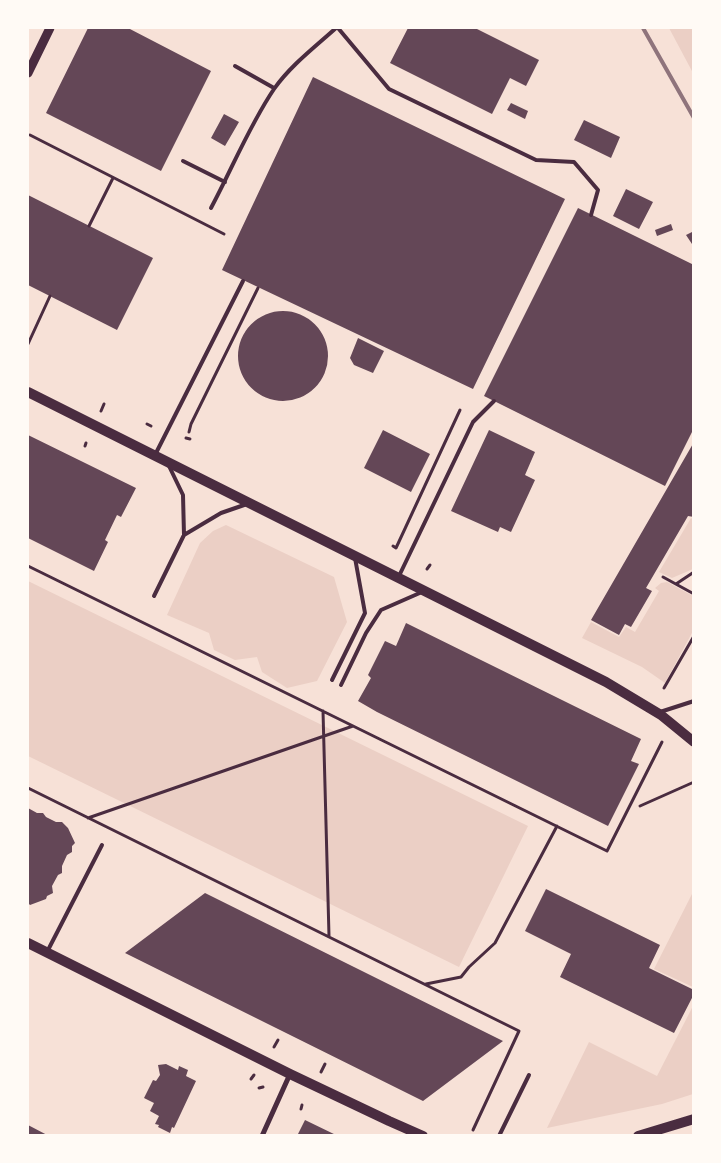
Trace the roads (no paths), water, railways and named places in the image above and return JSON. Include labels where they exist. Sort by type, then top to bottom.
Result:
[{"type":"main road","points":[[28,392],[606,682],[656,713],[694,742]]},
{"type":"main road","points":[[28,943],[290,1074],[423,1136]]},
{"type":"main road","points":[[638,1136],[694,1119]]},
{"type":"street","points":[[28,73],[50,28]]},
{"type":"street","points":[[262,1136],[290,1074]]},
{"type":"lane","points":[[211,208],[254,122],[274,88],[299,60],[337,28],[389,89],[536,160],[574,162],[598,190],[591,215]]},
{"type":"lane","points":[[235,66],[274,88]]},
{"type":"lane","points":[[183,161],[225,182]]},
{"type":"lane","points":[[155,456],[244,281]]},
{"type":"lane","points":[[398,578],[472,422],[494,401]]},
{"type":"lane","points":[[154,596],[184,535],[183,494],[167,462]]},
{"type":"lane","points":[[184,535],[221,513],[250,504]]},
{"type":"lane","points":[[332,680],[365,613],[355,556]]},
{"type":"lane","points":[[341,685],[366,633],[381,610],[424,591]]},
{"type":"lane","points":[[656,713],[694,701]]},
{"type":"lane","points":[[47,953],[102,845]]},
{"type":"lane","points":[[499,1136],[529,1075]]},
{"type":"railway","points":[[643,28],[694,118]]}]
